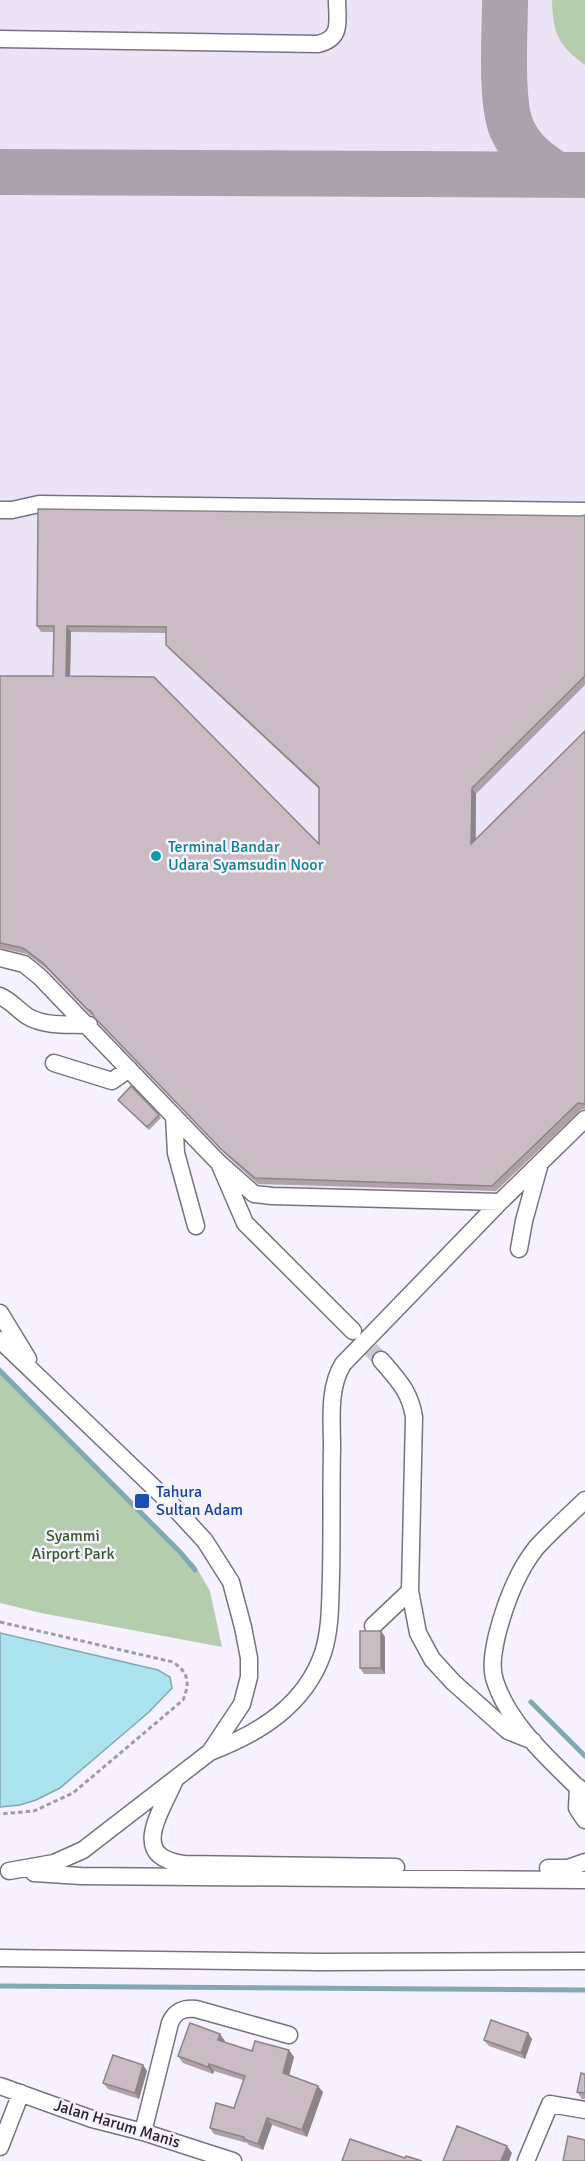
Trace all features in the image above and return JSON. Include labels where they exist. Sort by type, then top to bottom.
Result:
[{"type":"street","points":[[0,39],[318,44],[330,41],[334,37],[337,29],[337,0]]},
{"type":"street","points":[[0,510],[12,510],[39,504],[585,511]]},
{"type":"street","points":[[0,958],[24,964],[40,977],[89,1025],[218,1162],[254,1194],[500,1202]]},
{"type":"street","points":[[0,996],[11,1000],[29,1017],[45,1023],[89,1025]]},
{"type":"street","points":[[54,1063],[112,1081],[129,1069]]},
{"type":"street","points":[[174,1116],[176,1153],[196,1226]]},
{"type":"street","points":[[210,1752],[240,1741],[282,1713],[303,1688],[323,1652],[329,1619],[332,1438],[336,1375],[343,1364],[500,1202],[585,1119]]},
{"type":"street","points":[[218,1162],[245,1223],[353,1331]]},
{"type":"street","points":[[519,1249],[540,1163]]},
{"type":"street","points":[[0,1313],[36,1373]]},
{"type":"street","points":[[0,1340],[171,1504],[205,1541],[231,1582],[249,1658],[249,1677],[242,1704],[210,1752],[83,1850],[54,1863],[4,1871]]},
{"type":"street","points":[[381,1360],[406,1389],[412,1403],[414,1417],[410,1591],[418,1633],[432,1659],[508,1731],[533,1742]]},
{"type":"street","points":[[585,1500],[536,1548],[518,1575],[507,1603],[493,1654],[494,1679],[497,1686],[515,1718],[533,1742],[581,1791],[577,1808],[585,1820]]},
{"type":"street","points":[[373,1626],[410,1591]]},
{"type":"street","points":[[174,1782],[154,1825],[152,1838],[154,1849],[169,1862],[559,1868],[577,1866],[585,1862]]},
{"type":"street","points":[[4,1871],[81,1876],[585,1880]]},
{"type":"street","points":[[0,1958],[320,1962],[585,1961]]},
{"type":"street","points":[[142,2132],[170,2023],[173,2016],[180,2010],[196,2009],[289,2035]]},
{"type":"street","name":"Jalan Harum Manis","points":[[0,2086],[92,2119],[234,2161]]},
{"type":"street","points":[[0,2147],[21,2093]]},
{"type":"street","points":[[526,2161],[550,2104],[585,2110]]},
{"type":"path","points":[[0,1622],[173,1662],[183,1669],[188,1679],[188,1689],[183,1700],[73,1793],[34,1811],[0,1814]]},
{"type":"shaded area","points":[[0,0],[585,0],[585,1127],[513,1199],[256,1196],[25,959],[0,959]]},
{"type":"green space","points":[[552,0],[585,0],[585,65],[563,45],[559,38],[554,22]]},
{"type":"green space","name":"Syammi Airport Park","points":[[0,1367],[195,1565],[210,1591],[222,1647],[41,1613],[0,1603]]},
{"type":"water","points":[[0,1633],[158,1670],[170,1677],[172,1688],[149,1712],[60,1788],[36,1800],[20,1805],[0,1807]]},
{"type":"building","name":"Terminal Bandar Udara Syamsudin Noor","points":[[38,509],[585,515],[585,676],[472,788],[471,844],[585,731],[585,1104],[578,1103],[492,1186],[255,1178],[221,1149],[43,963],[23,948],[0,943],[0,676],[53,676],[54,626],[37,626]],"holes":[[[67,626],[166,627],[166,645],[319,787],[319,844],[154,677],[66,676]]]},
{"type":"building","points":[[131,1086],[159,1115],[147,1127],[118,1100]]},
{"type":"building","points":[[360,1631],[381,1631],[381,1668],[360,1668]]},
{"type":"building","points":[[491,2020],[528,2033],[521,2053],[484,2040]]},
{"type":"building","points":[[190,2023],[220,2034],[218,2040],[252,2051],[255,2041],[289,2050],[283,2073],[318,2086],[302,2130],[267,2118],[258,2144],[244,2137],[210,2128],[216,2103],[234,2108],[245,2076],[209,2064],[208,2067],[178,2056]]},
{"type":"building","points":[[113,2055],[143,2065],[135,2093],[103,2083]]},
{"type":"building","points":[[581,2073],[585,2074],[585,2093],[577,2092]]},
{"type":"building","points":[[457,2126],[507,2146],[501,2161],[443,2161]]},
{"type":"building","points":[[568,2136],[585,2140],[585,2161],[563,2161]]},
{"type":"building","points":[[350,2139],[405,2158],[406,2156],[422,2161],[342,2161]]},
{"type":"waterway","points":[[0,1371],[181,1553],[195,1570]]},
{"type":"waterway","points":[[531,1702],[585,1756]]},
{"type":"waterway","points":[[0,1986],[585,1990]]},
{"type":"taxiway","points":[[505,0],[504,67],[508,117],[516,137],[525,150],[557,175]]},
{"type":"taxiway","points":[[0,172],[585,175]]},
{"type":"tunnel","points":[[354,1332],[381,1360]]},
{"type":"place","name":"Terminal Bandar Udara Syamsudin Noor","points":[[156,856]]},
{"type":"place","name":"Tahura Sultan Adam","points":[[142,1501]]}]
